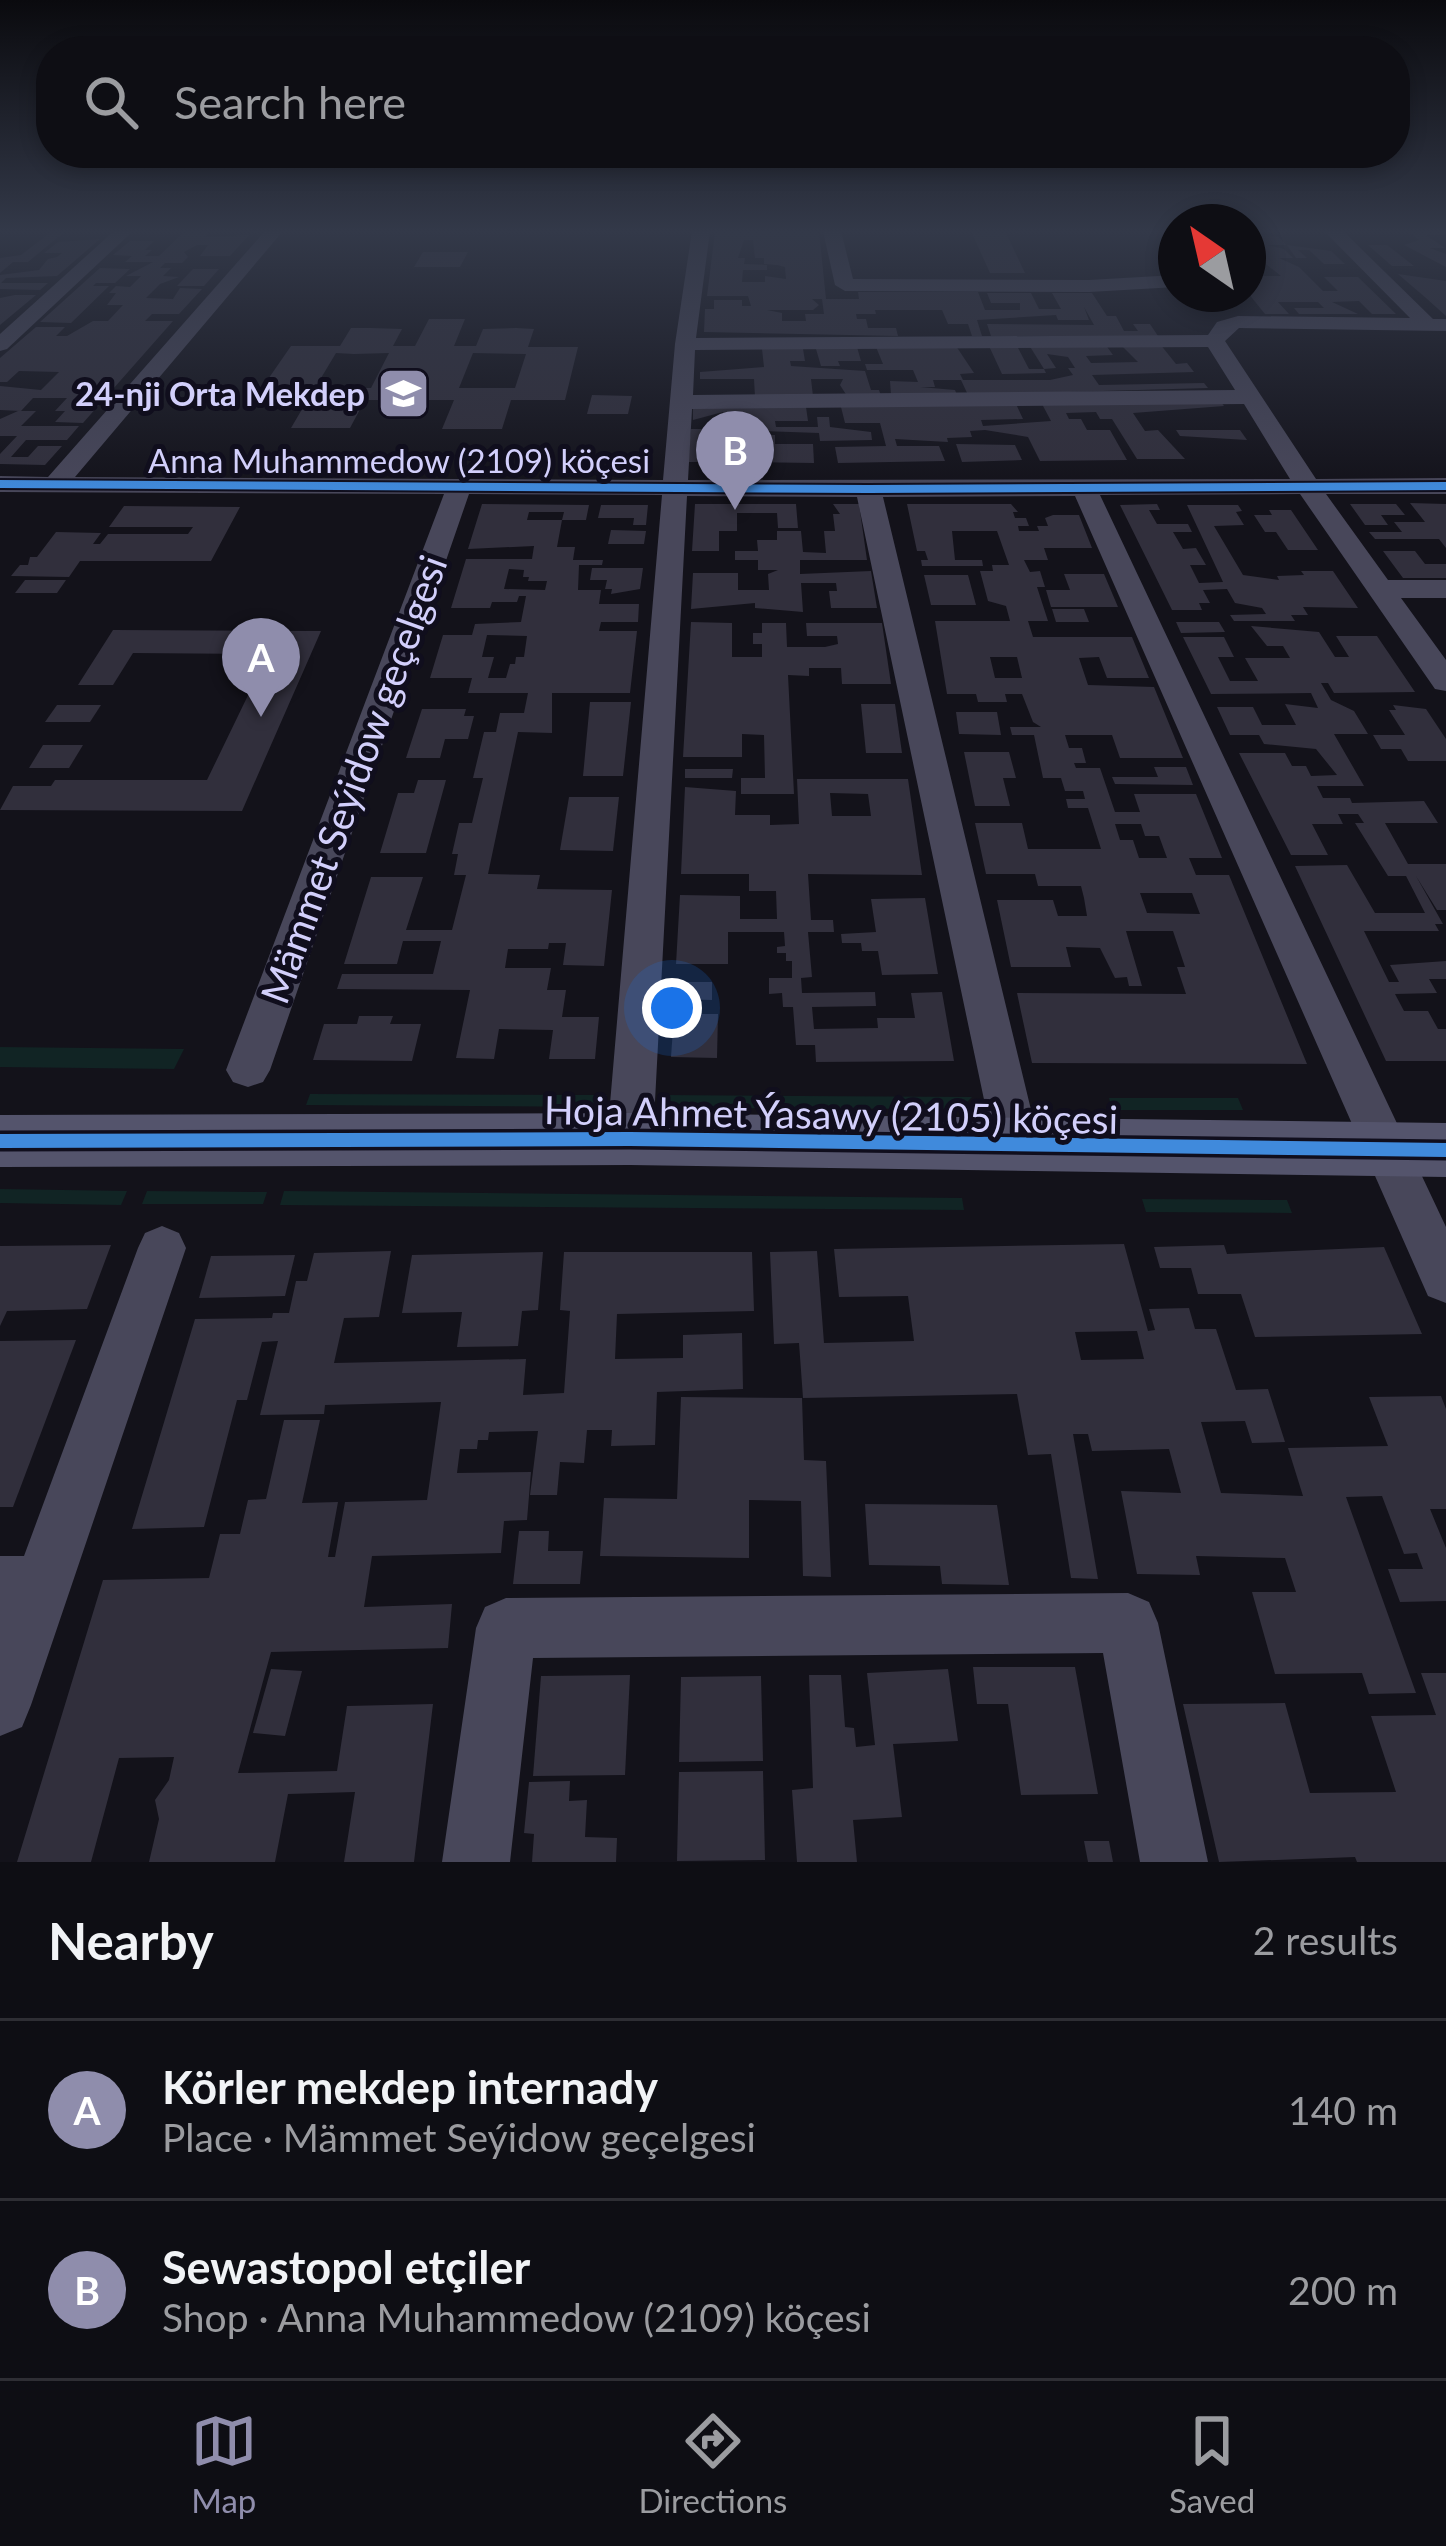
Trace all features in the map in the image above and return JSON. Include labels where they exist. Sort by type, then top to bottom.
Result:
[{"type":"street","points":[[0,345],[29,318]]},
{"type":"street","points":[[55,484],[199,318]]},
{"type":"street","points":[[629,1139],[688,318]]},
{"type":"street","points":[[1215,341],[1231,318]]},
{"type":"street","points":[[1292,318],[1437,325]]},
{"type":"street","points":[[685,344],[1215,341]]},
{"type":"street","points":[[1215,341],[1308,487],[1446,682]]},
{"type":"street","points":[[682,402],[1252,397]]},
{"type":"street","name":"Anna Muhammedow (2109) köçesi","points":[[0,484],[675,489],[1446,486]]},
{"type":"street","name":"Mämmet Seýidow geçelgesi","points":[[248,1070],[459,488]]},
{"type":"street","points":[[1084,488],[1418,1150],[1446,1280]]},
{"type":"street","points":[[868,489],[1017,1147]]},
{"type":"street","points":[[1380,590],[1446,590]]},
{"type":"street","name":"Hoja Ahmet Ýasawy (2105) köçesi","points":[[0,1141],[629,1139],[1418,1150]]},
{"type":"street","points":[[0,1705],[22,1586],[162,1248]]},
{"type":"street","points":[[476,1862],[506,1628],[1104,1623],[1128,1623],[1174,1862]]},
{"type":"green space","points":[[0,1047],[184,1049],[174,1069],[0,1067]]},
{"type":"green space","points":[[310,1094],[607,1095],[606,1107],[306,1105]]},
{"type":"green space","points":[[662,1095],[972,1097],[960,1109],[676,1108]]},
{"type":"green space","points":[[1109,1098],[1238,1098],[1243,1110],[1112,1110]]},
{"type":"green space","points":[[0,1189],[127,1191],[121,1205],[0,1203]]},
{"type":"green space","points":[[147,1191],[267,1192],[263,1204],[142,1204]]},
{"type":"green space","points":[[284,1191],[962,1198],[964,1210],[280,1205]]},
{"type":"green space","points":[[1142,1199],[1287,1200],[1292,1213],[1146,1212]]},
{"type":"building","points":[[45,318],[76,318],[71,323],[40,322]]},
{"type":"building","points":[[705,318],[857,318],[866,319],[868,328],[896,328],[898,336],[704,332]]},
{"type":"building","points":[[945,318],[1010,318],[977,320],[982,336],[972,336],[968,324],[948,324]]},
{"type":"building","points":[[1090,318],[1117,318],[1124,331],[1138,331],[1133,324],[1150,324],[1158,336],[991,336],[987,324],[1094,325]]},
{"type":"building","points":[[429,319],[465,319],[454,346],[476,346],[483,329],[516,328],[534,329],[528,347],[578,347],[565,400],[511,400],[502,429],[442,429],[454,400],[419,400],[415,411],[395,411],[400,400],[365,400],[350,428],[291,428],[308,399],[255,398],[291,346],[340,346],[351,328],[370,328],[402,329],[393,346],[415,346]],"holes":[[[336,353],[354,354],[389,353],[371,388],[315,388]],[[473,353],[526,354],[515,388],[459,388]]]},
{"type":"building","points":[[93,321],[173,321],[83,423],[55,422],[65,411],[55,411],[67,398],[33,398],[21,411],[0,410],[0,386],[41,390],[59,372],[19,371],[0,382],[0,358],[36,327],[65,327],[56,336],[67,336]]},
{"type":"building","points":[[1105,344],[1113,355],[1086,356],[1091,363],[1138,362],[1120,344],[1160,344],[1176,364],[1187,363],[1194,372],[1092,375],[1099,385],[1204,383],[1208,388],[968,395],[961,380],[1050,380],[1073,375],[1068,368],[1075,368],[1068,357],[1047,354],[1056,368],[1044,369],[1029,345]]},
{"type":"building","points":[[956,346],[974,373],[960,374],[963,380],[933,380],[935,387],[920,387],[955,390],[957,395],[891,395],[890,381],[918,382],[913,370],[867,370],[865,364],[883,364],[876,347]]},
{"type":"building","points":[[989,346],[1017,346],[1029,369],[1046,373],[1002,374]]},
{"type":"building","points":[[857,347],[861,361],[838,361],[840,366],[821,366],[816,349]]},
{"type":"building","points":[[762,349],[803,349],[805,361],[790,361],[791,366],[865,371],[871,390],[879,390],[881,396],[847,396],[840,385],[843,379],[811,379],[813,396],[755,397],[754,379],[700,379],[700,372],[764,367]]},
{"type":"building","points":[[592,395],[632,396],[628,414],[587,414]]},
{"type":"building","points":[[1221,402],[1224,406],[1133,413],[1145,431],[1158,430],[1185,459],[1137,459],[1112,419],[1100,419],[1096,412],[1066,413],[1069,419],[1081,419],[1087,430],[1110,430],[1127,460],[1040,461],[1028,437],[985,430],[970,431],[972,437],[947,438],[948,442],[895,439],[897,446],[939,446],[945,461],[838,463],[835,447],[886,446],[880,423],[845,423],[841,407],[1016,404],[1023,419],[981,420],[983,426],[1051,421],[1042,404]]},
{"type":"building","points":[[693,407],[806,407],[808,421],[775,421],[776,427],[818,427],[817,417],[829,417],[830,427],[871,432],[872,440],[820,441],[819,433],[728,430],[723,428],[723,412],[693,420]]},
{"type":"building","points":[[18,411],[36,411],[21,426],[79,426],[67,440],[26,440],[11,457],[28,457],[38,446],[62,446],[45,465],[0,464],[0,454],[17,436],[0,436],[0,419]]},
{"type":"building","points":[[691,429],[721,429],[714,440],[701,440],[699,462],[687,462]]},
{"type":"building","points":[[1176,430],[1240,430],[1247,440],[1180,436]]},
{"type":"building","points":[[743,434],[775,435],[775,444],[813,444],[814,463],[742,462]]},
{"type":"building","points":[[956,444],[1015,445],[1022,460],[962,462]]},
{"type":"building","points":[[1410,503],[1446,504],[1446,548],[1439,539],[1375,539],[1369,532],[1402,532],[1394,522],[1425,522]]},
{"type":"building","points":[[482,504],[589,505],[586,520],[562,520],[557,547],[575,547],[573,560],[603,560],[602,565],[579,565],[578,590],[601,590],[599,604],[639,604],[638,622],[601,622],[599,631],[637,631],[630,693],[552,693],[552,733],[518,732],[488,874],[540,875],[537,889],[612,890],[604,966],[563,965],[566,943],[549,943],[548,949],[508,949],[505,968],[551,968],[547,990],[566,990],[562,1017],[599,1017],[595,1059],[549,1059],[553,1030],[499,1029],[494,1059],[456,1058],[470,990],[337,989],[342,974],[433,974],[441,941],[403,941],[397,964],[344,964],[371,877],[423,877],[406,930],[452,930],[466,875],[454,875],[458,854],[452,854],[459,823],[472,823],[483,778],[473,778],[484,732],[496,732],[500,713],[524,713],[528,693],[468,693],[472,678],[430,678],[443,635],[472,635],[475,624],[521,622],[526,596],[519,596],[517,602],[492,602],[490,608],[451,608],[466,559],[532,559],[534,546],[468,549]],"holes":[[[529,512],[564,512],[562,520],[527,520]],[[509,569],[524,570],[528,581],[547,581],[545,590],[504,589]],[[487,635],[527,636],[524,657],[516,657],[506,678],[488,678],[494,657],[482,657]]]},
{"type":"building","points":[[695,504],[796,504],[798,528],[778,528],[777,513],[737,513],[737,531],[719,531],[719,551],[692,551]]},
{"type":"building","points":[[833,504],[859,504],[867,560],[800,560],[800,574],[871,571],[877,608],[831,608],[829,591],[837,591],[836,583],[801,583],[803,612],[755,608],[755,603],[691,609],[693,573],[738,573],[738,590],[769,590],[768,574],[778,570],[758,570],[758,560],[735,560],[735,551],[758,551],[757,540],[777,540],[777,531],[801,531],[803,552],[826,553],[824,531],[835,531],[833,514],[840,514]]},
{"type":"building","points":[[907,504],[1011,504],[1018,512],[1013,512],[1015,518],[1026,518],[1029,526],[1018,526],[1019,531],[1039,531],[1037,526],[1048,526],[1045,518],[1053,515],[1079,515],[1092,548],[1044,548],[1048,560],[1024,560],[1030,572],[1040,571],[1045,587],[1037,587],[1048,621],[1028,621],[1033,637],[1132,637],[1149,678],[1107,678],[1099,657],[1079,658],[1088,685],[1154,687],[1183,758],[1120,758],[1112,735],[1065,735],[1069,748],[1082,748],[1086,763],[1074,763],[1076,768],[1100,768],[1115,812],[1140,812],[1134,794],[1196,794],[1222,858],[1189,858],[1196,875],[1229,875],[1307,1064],[1032,1063],[1017,993],[1186,994],[1177,967],[1185,967],[1173,931],[1126,931],[1142,986],[1129,986],[1127,977],[1115,978],[1100,948],[1066,947],[1071,967],[1011,967],[997,900],[1053,900],[1058,916],[1087,916],[1081,886],[1038,886],[1035,874],[986,874],[975,823],[1022,823],[1028,849],[1101,849],[1088,808],[1068,808],[1066,799],[1085,799],[1083,791],[1065,791],[1061,778],[1043,778],[1034,735],[1012,735],[1010,727],[1041,727],[1033,722],[1022,694],[1005,694],[1007,702],[978,702],[976,694],[947,694],[935,621],[1010,621],[1006,606],[988,601],[980,571],[1009,565],[997,531],[952,531],[955,560],[982,560],[983,566],[922,566],[921,560],[928,560],[925,551],[917,551]],"holes":[[[990,657],[1017,657],[1022,678],[995,678]],[[1115,824],[1141,824],[1145,836],[1159,836],[1167,858],[1139,858],[1133,840],[1120,840]],[[1140,893],[1192,893],[1200,914],[1147,913]]]},
{"type":"building","points":[[1157,504],[1160,510],[1149,510],[1157,524],[1188,524],[1192,532],[1173,532],[1183,549],[1196,548],[1206,565],[1190,565],[1199,583],[1223,582],[1187,505],[1238,505],[1242,511],[1236,512],[1244,525],[1214,526],[1243,575],[1279,580],[1277,576],[1304,575],[1301,571],[1333,571],[1358,608],[1303,607],[1308,615],[1291,615],[1295,621],[1234,621],[1230,615],[1266,614],[1262,608],[1235,603],[1227,589],[1203,590],[1210,603],[1199,603],[1202,610],[1172,610],[1120,505]]},
{"type":"building","points":[[1350,504],[1396,504],[1405,515],[1381,515],[1388,525],[1365,525]]},
{"type":"building","points":[[601,505],[648,505],[646,525],[633,525],[634,518],[598,518]]},
{"type":"building","points":[[124,506],[240,507],[211,561],[80,561],[69,577],[11,576],[20,565],[28,565],[30,557],[37,557],[56,532],[101,533],[93,544],[100,544],[108,534],[188,534],[193,527],[109,527]]},
{"type":"building","points":[[1269,510],[1291,510],[1318,550],[1288,550],[1276,532],[1265,532],[1254,515],[1272,515]]},
{"type":"building","points":[[611,530],[646,531],[644,544],[608,544]]},
{"type":"building","points":[[1383,551],[1415,551],[1425,564],[1446,564],[1446,578],[1403,578]]},
{"type":"building","points":[[592,568],[643,568],[640,589],[611,594],[612,589],[605,589],[607,580],[590,580]]},
{"type":"building","points":[[1064,574],[1104,574],[1118,607],[1051,607],[1046,590],[1070,590]]},
{"type":"building","points":[[924,575],[968,575],[976,605],[931,605]]},
{"type":"building","points":[[25,580],[66,580],[57,593],[15,593]]},
{"type":"building","points":[[1052,609],[1084,609],[1089,622],[1056,622]]},
{"type":"building","points":[[691,622],[732,623],[732,657],[762,657],[762,644],[753,644],[753,633],[762,633],[762,623],[786,623],[787,647],[825,647],[838,644],[837,636],[807,636],[806,623],[882,623],[891,684],[842,684],[841,668],[809,668],[809,676],[788,675],[794,794],[741,794],[741,778],[765,778],[764,735],[742,734],[742,757],[683,757]]},
{"type":"building","points":[[1176,622],[1219,622],[1225,632],[1181,633]]},
{"type":"building","points":[[1251,626],[1319,632],[1335,657],[1349,657],[1336,636],[1377,636],[1415,692],[1334,693],[1328,683],[1321,683],[1331,700],[1354,711],[1368,734],[1334,734],[1364,786],[1317,786],[1323,798],[1350,798],[1352,803],[1424,801],[1438,823],[1385,823],[1408,864],[1446,864],[1446,910],[1437,910],[1416,876],[1443,924],[1435,924],[1439,931],[1364,931],[1389,982],[1399,982],[1390,965],[1446,961],[1446,979],[1429,979],[1437,993],[1395,994],[1404,1011],[1428,1011],[1438,1029],[1446,1029],[1446,1061],[1386,1061],[1295,866],[1347,865],[1375,913],[1425,913],[1406,876],[1388,876],[1355,823],[1364,823],[1358,814],[1338,814],[1343,824],[1312,824],[1328,855],[1291,855],[1239,753],[1285,753],[1292,766],[1306,766],[1311,776],[1337,775],[1316,749],[1264,744],[1259,735],[1230,735],[1217,707],[1253,707],[1262,725],[1296,725],[1285,704],[1318,708],[1311,693],[1211,694],[1183,637],[1224,637],[1234,657],[1218,657],[1230,681],[1258,681],[1245,658],[1290,658],[1283,646],[1267,646]]},
{"type":"building","points":[[113,630],[321,631],[242,811],[0,810],[13,786],[51,786],[55,780],[207,780],[268,654],[133,653],[113,685],[78,685]]},
{"type":"building","points":[[590,702],[631,702],[623,776],[583,776]]},
{"type":"building","points":[[861,704],[895,704],[902,753],[866,753]]},
{"type":"building","points":[[57,705],[101,705],[90,722],[45,722]]},
{"type":"building","points":[[1393,705],[1426,709],[1446,739],[1446,761],[1408,761],[1401,749],[1381,749],[1373,735],[1405,735],[1389,710],[1396,710]]},
{"type":"building","points":[[422,709],[466,709],[464,716],[474,716],[468,739],[445,739],[440,758],[406,758]]},
{"type":"building","points":[[956,712],[997,712],[1001,735],[959,734]]},
{"type":"building","points":[[43,745],[83,745],[69,768],[29,768]]},
{"type":"building","points":[[964,752],[1009,752],[1016,778],[1003,778],[1010,806],[975,806]]},
{"type":"building","points":[[1154,767],[1186,767],[1193,785],[1115,784],[1112,777],[1158,777]]},
{"type":"building","points":[[685,769],[733,769],[732,778],[685,778]]},
{"type":"building","points":[[797,779],[908,779],[922,875],[808,874],[811,920],[833,920],[834,932],[808,932],[812,977],[801,978],[802,993],[875,992],[876,1006],[812,1007],[814,1029],[878,1028],[877,1018],[915,1018],[911,993],[942,992],[954,1061],[816,1062],[815,1045],[796,1045],[793,1007],[783,1007],[782,993],[769,994],[769,978],[792,978],[792,961],[786,961],[786,953],[777,953],[777,947],[785,946],[784,932],[728,932],[728,964],[676,964],[680,895],[740,896],[740,919],[777,919],[776,891],[749,891],[749,874],[681,874],[685,787],[736,791],[735,815],[770,815],[770,825],[799,824]],"holes":[[[830,793],[868,794],[871,816],[832,816]]]},
{"type":"building","points":[[418,780],[446,780],[426,853],[380,853],[398,793],[414,793]]},
{"type":"building","points":[[569,797],[619,797],[613,851],[560,850]]},
{"type":"building","points":[[925,898],[938,974],[882,975],[878,951],[862,951],[861,943],[842,943],[841,934],[876,932],[871,899]]},
{"type":"building","points":[[675,982],[712,982],[712,1000],[674,999]]},
{"type":"building","points":[[674,1014],[718,1014],[717,1058],[671,1057]]},
{"type":"building","points":[[359,1016],[393,1016],[390,1024],[421,1024],[412,1061],[313,1060],[324,1024],[357,1024]]},
{"type":"building","points":[[1124,1244],[1148,1331],[1155,1330],[1149,1309],[1189,1308],[1195,1329],[1216,1329],[1236,1390],[1268,1389],[1285,1442],[1252,1443],[1245,1421],[1201,1422],[1221,1493],[1303,1496],[1288,1448],[1388,1446],[1369,1397],[1441,1396],[1446,1409],[1446,1509],[1430,1509],[1446,1548],[1446,1601],[1400,1602],[1388,1569],[1423,1569],[1417,1553],[1404,1554],[1382,1496],[1346,1497],[1416,1693],[1369,1694],[1362,1673],[1275,1674],[1252,1592],[1296,1592],[1285,1558],[1196,1556],[1200,1575],[1137,1574],[1121,1491],[1181,1493],[1169,1449],[1092,1451],[1088,1434],[1073,1434],[1098,1579],[1071,1578],[1051,1454],[1028,1455],[1017,1394],[803,1398],[799,1343],[774,1344],[770,1252],[817,1251],[824,1343],[914,1341],[908,1296],[839,1297],[834,1249]],"holes":[[[1137,1331],[1144,1359],[1081,1360],[1075,1332]]]},
{"type":"building","points":[[111,1245],[87,1309],[7,1311],[0,1326],[0,1246]]},
{"type":"building","points":[[1224,1245],[1227,1254],[1384,1247],[1422,1334],[1255,1337],[1241,1294],[1198,1294],[1191,1268],[1160,1268],[1154,1247]]},
{"type":"building","points":[[391,1251],[379,1317],[344,1318],[334,1363],[526,1359],[523,1395],[564,1393],[570,1311],[560,1310],[564,1252],[752,1252],[754,1311],[617,1314],[615,1359],[683,1358],[683,1335],[742,1333],[743,1389],[657,1392],[655,1445],[611,1446],[612,1430],[587,1430],[584,1463],[560,1462],[557,1495],[530,1495],[538,1431],[489,1432],[488,1440],[478,1440],[477,1449],[460,1449],[457,1473],[531,1472],[527,1520],[504,1521],[501,1553],[372,1556],[364,1607],[452,1604],[448,1648],[271,1652],[238,1773],[337,1771],[347,1706],[433,1704],[414,1862],[344,1862],[355,1792],[288,1794],[275,1862],[149,1862],[159,1819],[155,1800],[169,1780],[174,1757],[119,1758],[91,1862],[17,1862],[103,1580],[209,1578],[220,1534],[240,1534],[248,1500],[266,1499],[284,1420],[320,1420],[302,1503],[338,1502],[328,1557],[335,1557],[345,1502],[427,1500],[441,1402],[325,1405],[324,1414],[260,1415],[278,1341],[262,1342],[247,1400],[237,1400],[204,1527],[132,1529],[195,1319],[272,1318],[273,1313],[289,1313],[296,1281],[307,1281],[314,1253]]},
{"type":"building","points":[[543,1252],[538,1310],[522,1311],[518,1346],[457,1347],[462,1312],[402,1313],[412,1255]]},
{"type":"building","points":[[295,1255],[285,1296],[199,1298],[211,1256]]},
{"type":"building","points":[[76,1340],[13,1507],[0,1507],[0,1341]]},
{"type":"building","points":[[681,1397],[802,1398],[804,1460],[826,1461],[831,1577],[803,1576],[801,1501],[749,1500],[749,1558],[600,1556],[604,1498],[677,1499]]},
{"type":"building","points":[[865,1504],[997,1505],[1009,1585],[942,1584],[940,1566],[869,1565]]},
{"type":"building","points":[[519,1531],[549,1531],[548,1551],[583,1551],[580,1584],[513,1584]]},
{"type":"building","points":[[973,1667],[1075,1667],[1098,1794],[1021,1795],[1008,1704],[977,1704]]},
{"type":"building","points":[[271,1669],[302,1671],[285,1736],[253,1733]]},
{"type":"building","points":[[948,1669],[958,1741],[893,1744],[902,1817],[853,1820],[857,1862],[797,1862],[792,1790],[813,1788],[809,1675],[841,1675],[845,1727],[854,1728],[856,1747],[875,1745],[867,1673]]},
{"type":"building","points":[[1421,1673],[1446,1673],[1446,1862],[1357,1862],[1355,1857],[1219,1862],[1183,1704],[1285,1703],[1310,1793],[1396,1792],[1371,1716],[1436,1715]]},
{"type":"building","points":[[630,1675],[625,1775],[533,1776],[541,1676]]},
{"type":"building","points":[[761,1676],[763,1761],[679,1762],[681,1677]]},
{"type":"building","points":[[763,1771],[765,1860],[677,1861],[679,1772]]},
{"type":"building","points":[[570,1781],[569,1801],[587,1800],[585,1837],[617,1838],[616,1862],[532,1862],[534,1834],[524,1833],[529,1782]]},
{"type":"building","points":[[1084,1841],[1109,1841],[1113,1862],[1088,1862]]},
{"type":"cycle path","points":[[0,484],[868,489],[1446,486]]},
{"type":"cycle path","points":[[0,1141],[630,1139],[1446,1150]]},
{"type":"place","name":"24-nji Orta Mekdep","points":[[404,393]]},
{"type":"place","name":"Sewastopol etçiler","points":[[735,510]]},
{"type":"place","name":"Körler mekdep internady","points":[[261,717]]}]
